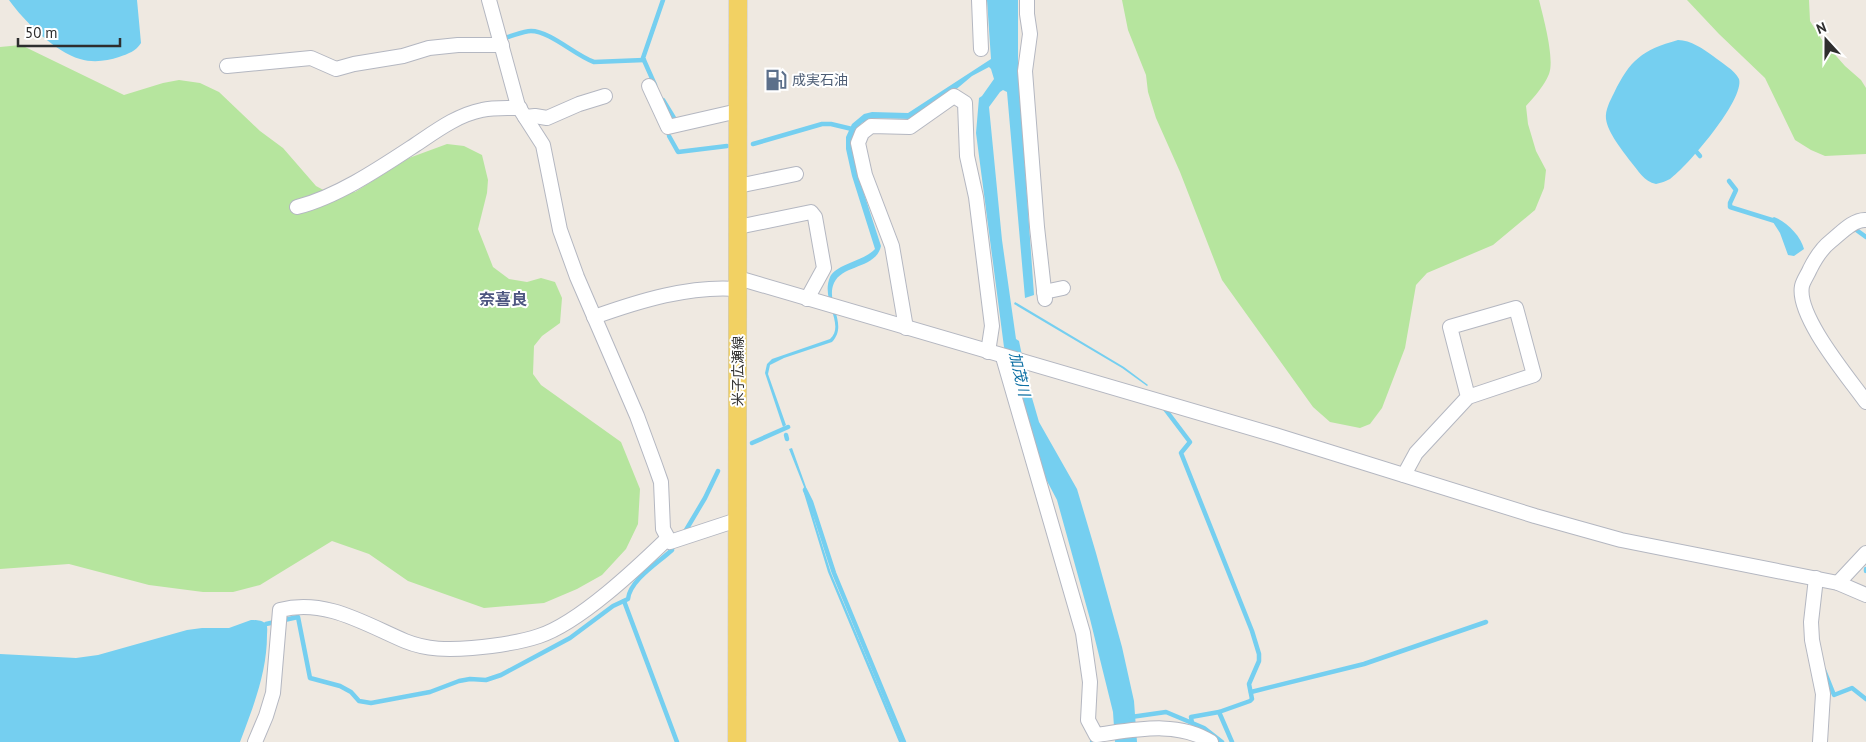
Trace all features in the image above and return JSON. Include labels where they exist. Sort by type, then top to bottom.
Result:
[{"type":"main road","name":"米子広瀬線","points":[[737,742],[738,0]]},
{"type":"street","points":[[489,0],[523,113],[543,145],[560,230],[594,317],[637,416],[661,482],[663,529],[670,542],[737,520]]},
{"type":"street","points":[[979,0],[981,49]]},
{"type":"street","points":[[1027,0],[1030,34],[1025,71],[1044,296],[1062,288]]},
{"type":"street","points":[[227,66],[311,58],[336,69],[403,56],[428,48],[458,45],[502,45]]},
{"type":"street","points":[[648,86],[668,127],[738,112]]},
{"type":"street","points":[[297,207],[324,198],[382,167],[463,116],[495,108],[547,118],[579,104],[605,96]]},
{"type":"street","points":[[906,328],[892,246],[865,175],[858,143],[862,133],[871,126],[910,127],[954,96],[965,103],[967,156],[976,197],[992,326],[988,352]]},
{"type":"street","points":[[738,186],[796,174]]},
{"type":"street","points":[[738,227],[811,212],[815,217],[824,268],[807,299]]},
{"type":"street","points":[[1866,220],[1857,222],[1828,244],[1814,261],[1802,286],[1802,299],[1821,340],[1866,402]]},
{"type":"street","points":[[594,317],[638,302],[738,284],[807,299],[1266,433],[1535,516],[1621,540],[1838,583],[1866,595]]},
{"type":"street","points":[[1404,476],[1416,453],[1468,397],[1534,375],[1516,308],[1450,327],[1468,397]]},
{"type":"street","points":[[1003,357],[1083,633],[1090,682],[1088,720],[1097,738],[1158,735],[1173,728],[1202,736],[1211,742]]},
{"type":"street","points":[[255,742],[273,693],[280,610],[296,606],[332,610],[355,618],[407,642],[433,649],[448,650],[483,647],[522,640],[540,636],[569,622],[614,587],[668,538]]},
{"type":"street","points":[[1838,583],[1866,553]]},
{"type":"street","points":[[1816,578],[1812,640],[1823,694],[1820,742]]},
{"type":"green space","points":[[1122,0],[1539,0],[1548,37],[1551,58],[1550,67],[1545,83],[1526,106],[1528,124],[1536,151],[1546,170],[1544,188],[1535,210],[1493,245],[1427,273],[1416,285],[1405,348],[1382,408],[1370,424],[1360,428],[1330,422],[1313,407],[1222,280],[1180,172],[1156,118],[1148,92],[1146,75],[1128,30]]},
{"type":"green space","points":[[1687,0],[1809,0],[1810,21],[1822,40],[1845,66],[1861,80],[1866,88],[1866,154],[1825,156],[1795,140],[1765,78]]},
{"type":"green space","points":[[21,45],[124,95],[179,80],[200,83],[219,92],[260,131],[283,148],[316,186],[329,193],[355,192],[409,158],[447,144],[464,146],[482,155],[488,180],[487,193],[478,229],[493,267],[509,279],[527,282],[541,278],[555,282],[562,298],[560,323],[542,336],[534,346],[533,374],[541,385],[621,442],[640,489],[638,524],[626,549],[602,575],[577,589],[544,603],[484,608],[408,581],[369,554],[332,541],[260,585],[233,592],[203,592],[149,585],[69,564],[0,569],[0,47]]},
{"type":"water","points":[[9,0],[137,0],[141,43],[126,55],[95,61],[80,59],[60,50],[41,35]]},
{"type":"water","name":"加茂川","points":[[987,0],[1018,0],[1018,68],[1034,295],[1025,298],[1007,92],[1003,90],[1000,92],[989,107],[1002,240],[1016,339],[1019,341],[1028,384],[1039,422],[1077,489],[1122,647],[1134,701],[1137,742],[1115,742],[1113,712],[1090,619],[1057,500],[1037,462],[1004,347],[976,133],[979,98],[994,79],[989,67],[972,76],[947,97],[910,119],[872,118],[857,128],[852,138],[852,149],[857,172],[881,246],[873,259],[844,272],[834,283],[832,298],[838,328],[837,335],[832,342],[784,358],[770,365],[768,374],[786,425],[783,427],[765,373],[767,364],[772,359],[830,339],[835,327],[828,294],[830,277],[838,269],[864,257],[875,249],[852,176],[846,149],[846,137],[852,124],[864,114],[872,112],[908,113],[991,59]]},
{"type":"water","points":[[1678,40],[1697,45],[1731,69],[1739,79],[1738,89],[1724,116],[1689,161],[1670,179],[1656,184],[1648,181],[1642,175],[1612,136],[1607,124],[1606,112],[1609,102],[1620,82],[1638,58],[1646,52]]},
{"type":"water","points":[[1774,217],[1792,230],[1800,239],[1804,249],[1794,256],[1788,255],[1780,233],[1771,219]]},
{"type":"water","points":[[1015,302],[1124,367],[1148,385],[1014,304]]},
{"type":"water","points":[[792,448],[806,487],[831,573],[902,742],[899,742],[828,572],[803,490],[804,487],[789,449]]},
{"type":"water","points":[[251,620],[261,621],[267,627],[265,663],[250,716],[240,742],[0,742],[0,654],[76,658],[98,655],[187,630],[229,628]]},
{"type":"waterway","points":[[655,85],[643,58],[663,0]]},
{"type":"waterway","points":[[508,37],[522,32],[538,32],[555,39],[579,55],[594,62],[644,60]]},
{"type":"waterway","points":[[663,100],[674,118]]},
{"type":"waterway","points":[[753,144],[822,124],[852,129]]},
{"type":"waterway","points":[[669,136],[678,152],[727,146]]},
{"type":"waterway","points":[[1694,149],[1700,156]]},
{"type":"waterway","points":[[1729,181],[1736,190],[1730,207],[1775,221]]},
{"type":"waterway","points":[[1855,229],[1866,237]]},
{"type":"waterway","points":[[1165,409],[1190,442],[1181,453],[1252,631],[1259,654],[1259,661],[1249,684],[1252,699],[1219,712],[1191,717],[1192,723]]},
{"type":"waterway","points":[[752,443],[788,427]]},
{"type":"waterway","points":[[786,435],[787,439]]},
{"type":"waterway","points":[[686,530],[718,471]]},
{"type":"waterway","points":[[805,490],[811,502],[834,573],[904,742]]},
{"type":"waterway","points":[[263,627],[266,624],[298,617],[310,678],[340,686],[351,692],[359,701],[371,703],[430,692],[459,681],[470,679],[486,680],[501,675],[570,638],[613,606],[628,599],[630,592],[639,579],[672,550]]},
{"type":"waterway","points":[[624,601],[677,742]]},
{"type":"waterway","points":[[1251,692],[1364,664],[1486,622]]},
{"type":"waterway","points":[[1824,670],[1834,695],[1852,688],[1866,699]]},
{"type":"waterway","points":[[1131,717],[1166,712],[1204,728],[1222,742]]},
{"type":"waterway","points":[[1219,712],[1232,742]]},
{"type":"place","name":"成実石油","points":[[776,80]]},
{"type":"district","name":"奈喜良","points":[[503,299]]}]
